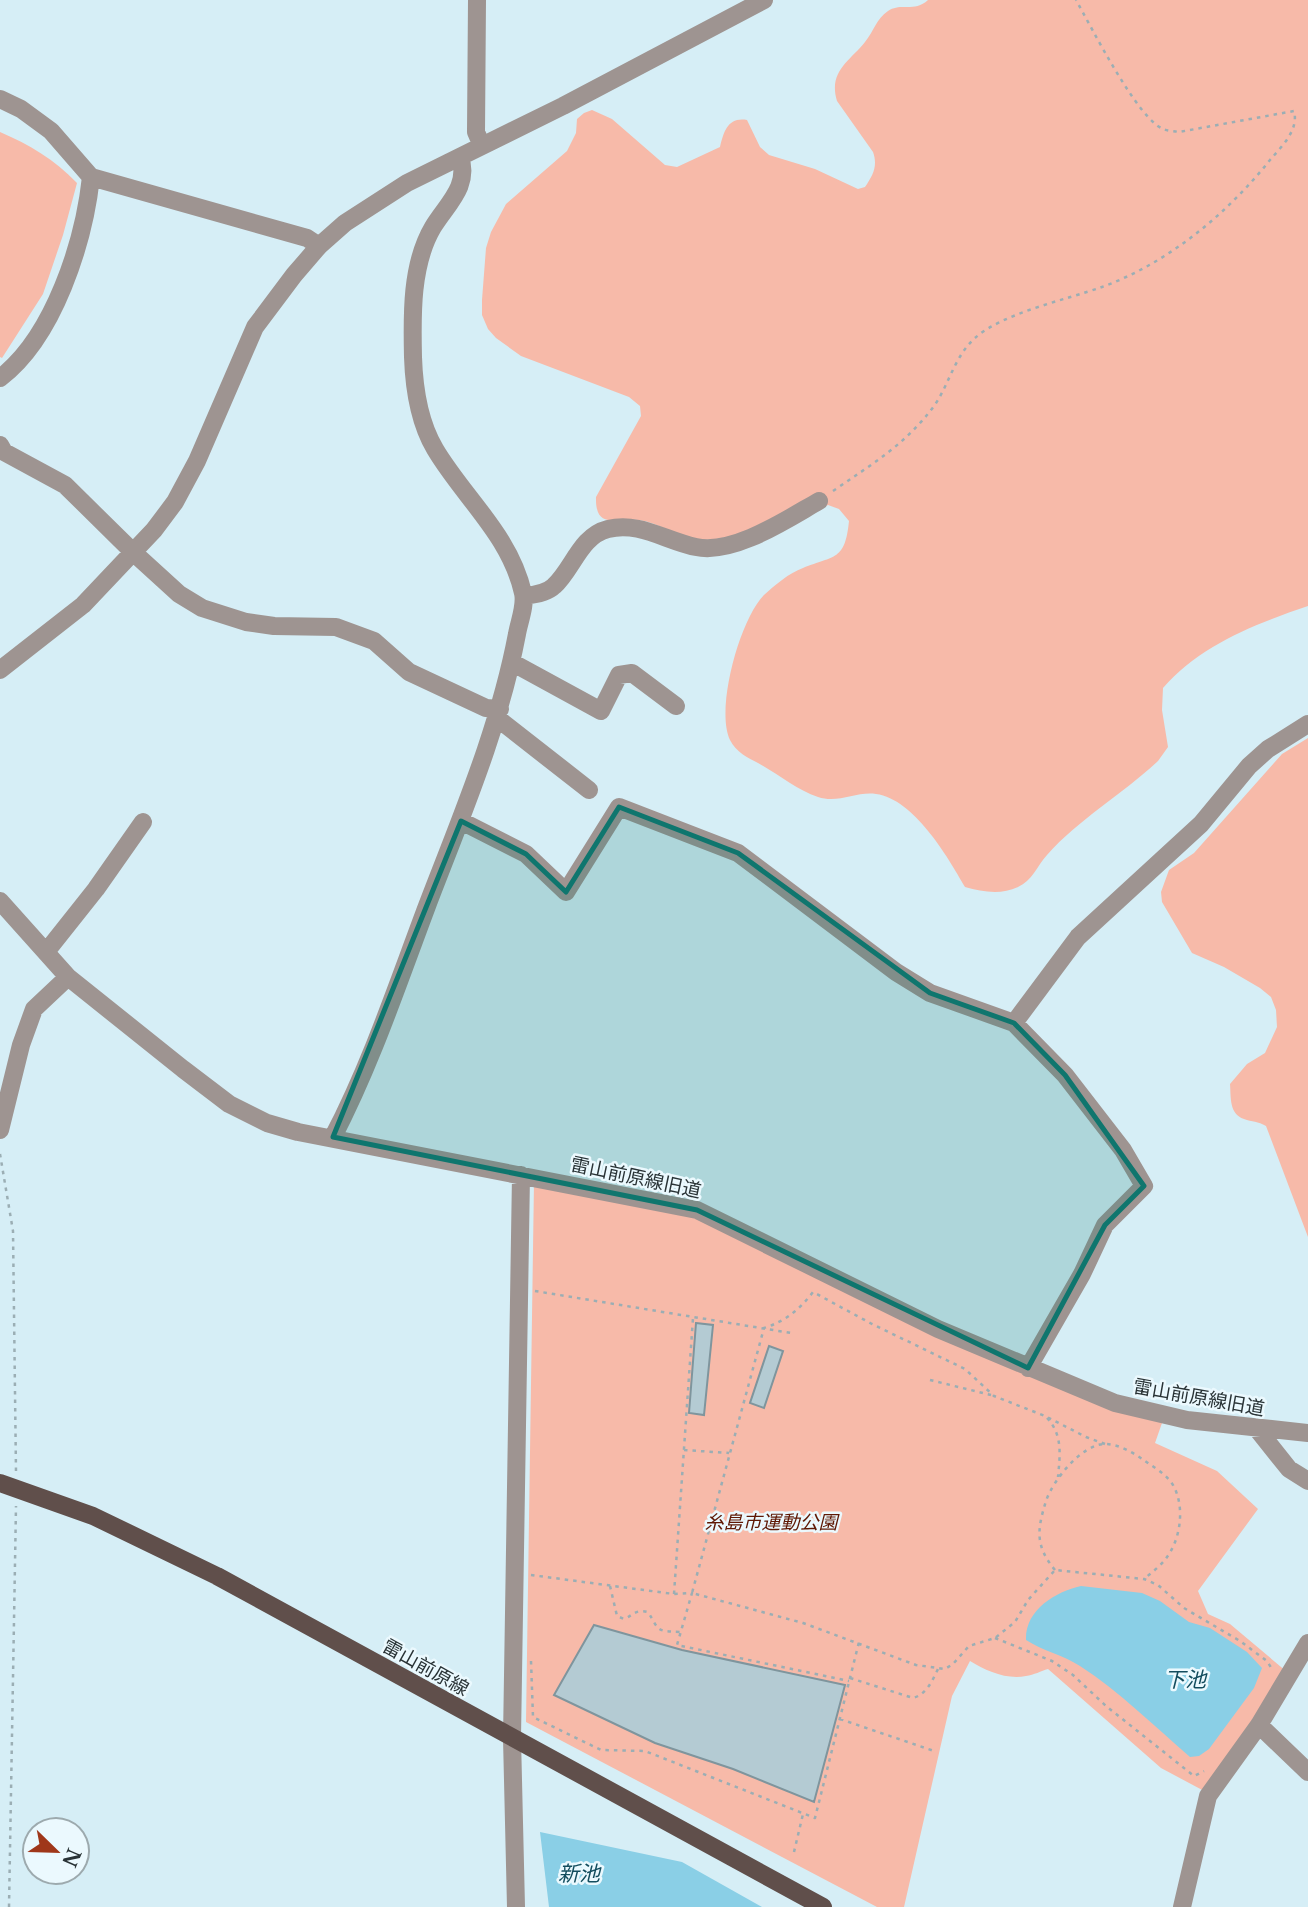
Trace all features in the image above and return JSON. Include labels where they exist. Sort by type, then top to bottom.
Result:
[{"type":"main road","name":"雷山前原線","points":[[8,1486],[128,1531],[217,1576],[823,1907]]},
{"type":"street","points":[[477,0],[476,132],[482,146]]},
{"type":"street","points":[[0,670],[83,605],[134,553],[174,502],[192,472],[256,327],[293,275],[319,246],[345,223],[407,183],[610,82],[764,0]]},
{"type":"street","points":[[0,99],[21,109],[51,131],[91,177],[307,238],[319,246]]},
{"type":"street","points":[[333,1138],[348,1108],[461,821],[499,713],[524,596],[510,556],[496,531],[434,448],[422,420],[415,387],[413,318],[416,281],[423,249],[433,227],[459,190],[464,169],[460,157]]},
{"type":"street","points":[[0,378],[40,334],[68,274],[87,212],[91,177]]},
{"type":"street","points":[[0,446],[4,452],[65,485],[179,594],[202,608],[247,622],[274,626],[336,627],[374,640],[409,672],[499,713],[589,790]]},
{"type":"street","points":[[524,596],[554,587],[585,542],[607,529],[637,528],[698,548],[727,545],[764,531],[819,501]]},
{"type":"street","points":[[512,662],[601,710],[619,675],[632,673],[676,706]]},
{"type":"street","points":[[1014,1023],[1078,937],[1201,824],[1249,766],[1268,749],[1308,724]]},
{"type":"street","points":[[461,821],[526,854],[566,892],[619,807],[738,853],[907,979],[930,993],[1014,1023],[1065,1075],[1123,1150],[1144,1186],[1104,1225],[1082,1274],[1028,1368]]},
{"type":"street","points":[[46,952],[96,889],[143,822]]},
{"type":"street","name":"雷山前原線旧道","points":[[0,901],[68,977],[229,1104],[267,1123],[298,1132],[697,1210],[937,1329],[1135,1410],[1187,1420],[1308,1433]]},
{"type":"street","points":[[0,1130],[21,1045],[34,1009],[68,977]]},
{"type":"street","points":[[516,1907],[512,1738],[521,1175]]},
{"type":"street","points":[[1257,1429],[1289,1469],[1308,1481]]},
{"type":"street","points":[[1182,1907],[1208,1796],[1259,1725],[1308,1643]]},
{"type":"street","points":[[1259,1725],[1308,1772]]},
{"type":"path","points":[[819,501],[897,447],[914,432],[936,402],[951,370],[974,339],[998,323],[1106,285],[1158,260],[1192,236],[1249,187],[1290,136],[1297,120],[1294,111],[1179,132],[1164,130],[1151,120],[1120,78],[1076,0]]},
{"type":"path","points":[[0,1154],[13,1231],[8,1486],[9,1907]]},
{"type":"path","points":[[532,1290],[791,1333]]},
{"type":"path","points":[[764,1328],[797,1311],[813,1292],[965,1369],[994,1396]]},
{"type":"path","points":[[674,1594],[693,1318]]},
{"type":"path","points":[[764,1328],[677,1645],[850,1680],[913,1698],[921,1696],[938,1669]]},
{"type":"path","points":[[930,1380],[994,1396],[1045,1416],[1086,1437],[1122,1448],[1161,1472],[1172,1484],[1178,1498],[1179,1526],[1168,1556],[1144,1579]]},
{"type":"path","points":[[1045,1416],[1054,1426],[1060,1447],[1058,1477]]},
{"type":"path","points":[[1105,1444],[1087,1449],[1058,1477],[1048,1495],[1039,1539],[1044,1557],[1055,1570],[1144,1579],[1158,1585],[1184,1608],[1255,1651],[1267,1661],[1273,1671],[1270,1678]]},
{"type":"path","points":[[684,1450],[729,1453]]},
{"type":"path","points":[[528,1575],[674,1594],[692,1593],[803,1623],[916,1665],[945,1669],[969,1646],[995,1638],[1015,1622],[1028,1600],[1055,1570]]},
{"type":"path","points":[[610,1586],[617,1616],[624,1619],[636,1611],[648,1612],[653,1626],[680,1632]]},
{"type":"path","points":[[995,1638],[1052,1661],[1073,1675],[1106,1706],[1194,1776],[1206,1771]]},
{"type":"path","points":[[531,1652],[533,1717],[601,1750],[645,1751],[815,1818],[859,1642]]},
{"type":"path","points":[[840,1719],[934,1751]]},
{"type":"path","points":[[794,1852],[803,1814]]},
{"type":"highlighted area","points":[[619,807],[738,853],[930,993],[1014,1023],[1065,1075],[1144,1186],[1105,1225],[1028,1368],[697,1210],[333,1137],[461,821],[526,854],[566,892]]},
{"type":"green space","points":[[928,0],[1308,0],[1308,606],[1268,620],[1230,638],[1211,648],[1178,673],[1163,688],[1162,710],[1168,747],[1158,761],[1060,842],[1027,881],[1012,890],[999,892],[965,887],[928,831],[904,806],[890,798],[876,794],[833,799],[818,797],[746,757],[730,740],[726,726],[728,687],[732,665],[746,623],[764,595],[777,583],[798,570],[837,555],[845,543],[849,521],[839,509],[828,505],[765,528],[712,540],[691,539],[646,521],[603,518],[599,514],[596,497],[641,416],[640,406],[629,397],[521,356],[496,338],[488,329],[482,315],[486,248],[506,204],[567,151],[576,133],[577,119],[592,110],[612,119],[665,165],[677,167],[720,147],[725,131],[731,123],[747,120],[760,147],[769,155],[815,169],[858,189],[865,187],[874,170],[873,152],[837,101],[835,82],[842,67],[865,42],[884,14],[893,8],[918,6]]},
{"type":"green space","points":[[0,132],[41,153],[77,183],[43,294],[2,358],[0,357]]},
{"type":"green space","points":[[1308,738],[1308,1237],[1266,1126],[1239,1117],[1233,1109],[1231,1099],[1230,1084],[1247,1064],[1265,1053],[1277,1027],[1276,1010],[1271,997],[1224,967],[1192,953],[1162,902],[1161,892],[1169,870],[1194,853],[1282,754]]},
{"type":"green space","name":"糸島市運動公園","points":[[534,1182],[697,1215],[1162,1423],[1155,1443],[1217,1471],[1258,1509],[1198,1591],[1208,1614],[1230,1624],[1287,1672],[1206,1792],[1161,1768],[1048,1669],[1011,1677],[970,1661],[952,1696],[904,1907],[877,1907],[526,1722]]},
{"type":"water","name":"下池","points":[[1081,1586],[1142,1593],[1160,1601],[1189,1622],[1210,1628],[1247,1652],[1262,1668],[1254,1688],[1209,1749],[1199,1756],[1190,1757],[1095,1676],[1073,1662],[1026,1640],[1031,1620],[1043,1604],[1061,1593]]},
{"type":"water","name":"新池","points":[[540,1832],[682,1862],[762,1907],[549,1907]]},
{"type":"building","points":[[696,1323],[713,1325],[704,1415],[689,1413]]},
{"type":"building","points":[[769,1346],[783,1351],[764,1408],[750,1403]]},
{"type":"building","points":[[594,1625],[682,1650],[845,1685],[814,1802],[733,1769],[655,1743],[554,1695]]}]
